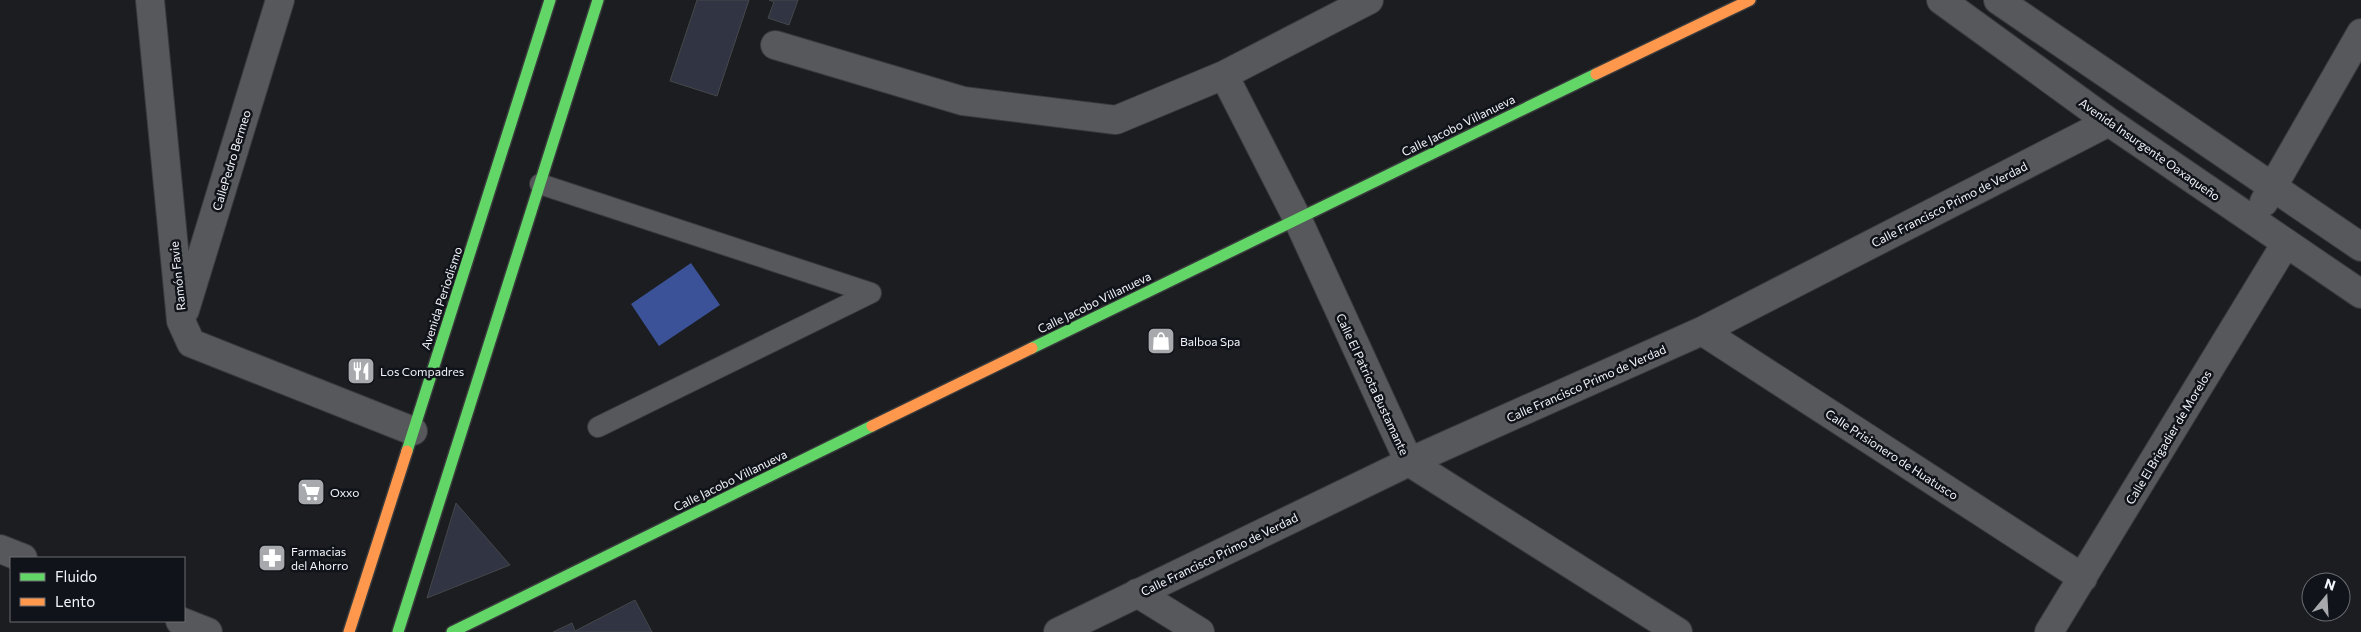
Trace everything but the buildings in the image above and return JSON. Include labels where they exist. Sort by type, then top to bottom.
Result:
[{"type":"street","name":"Ramón Favie","points":[[150,0],[181,321],[191,343],[413,431]]},
{"type":"street","name":"CallePedro Bermeo","points":[[181,321],[280,0]]},
{"type":"street","name":"Avenida Periodismo","points":[[349,632],[550,0]]},
{"type":"street","points":[[398,632],[598,0]]},
{"type":"street","points":[[775,45],[963,101],[1116,120],[1224,75],[1369,0]]},
{"type":"street","name":"Calle Jacobo Villanueva","points":[[452,632],[1297,218],[1750,0]]},
{"type":"street","name":"Avenida Insurgente Oaxaqueño","points":[[1941,0],[2109,122],[2361,294]]},
{"type":"street","points":[[1998,0],[2361,247]]},
{"type":"street","points":[[2253,220],[2361,33]]},
{"type":"street","name":"Calle El Patriota Bustamante","points":[[1224,75],[1297,218],[1409,462],[1678,632]]},
{"type":"street","name":"Calle Francisco Primo de Verdad","points":[[1058,632],[1409,462],[1702,331],[2109,122]]},
{"type":"street","name":"Calle El Brigadier de Morelos","points":[[2049,632],[2286,242]]},
{"type":"street","name":"Calle Prisionero de Huatusco","points":[[1702,331],[2083,578]]},
{"type":"street","points":[[0,549],[20,557]]},
{"type":"street","points":[[1137,593],[1200,632]]},
{"type":"street","points":[[183,622],[208,632]]},
{"type":"lane","points":[[540,184],[871,293],[598,427]]},
{"type":"water","points":[[691,263],[720,305],[659,346],[631,304]]},
{"type":"traffic: fast","points":[[407,451],[550,0]]},
{"type":"traffic: fast","points":[[398,632],[598,0]]},
{"type":"traffic: fast","points":[[1032,348],[1596,74]]},
{"type":"traffic: fast","points":[[452,632],[872,426]]},
{"type":"traffic: slow","points":[[1596,74],[1750,0]]},
{"type":"traffic: slow","points":[[872,426],[1032,348]]},
{"type":"traffic: slow","points":[[349,632],[407,451]]},
{"type":"place","name":"Balboa Spa","points":[[1161,341]]},
{"type":"place","name":"Los Compadres","points":[[361,371]]},
{"type":"place","name":"Oxxo","points":[[311,492]]},
{"type":"place","name":"Farmacias del Ahorro","points":[[272,558]]}]
